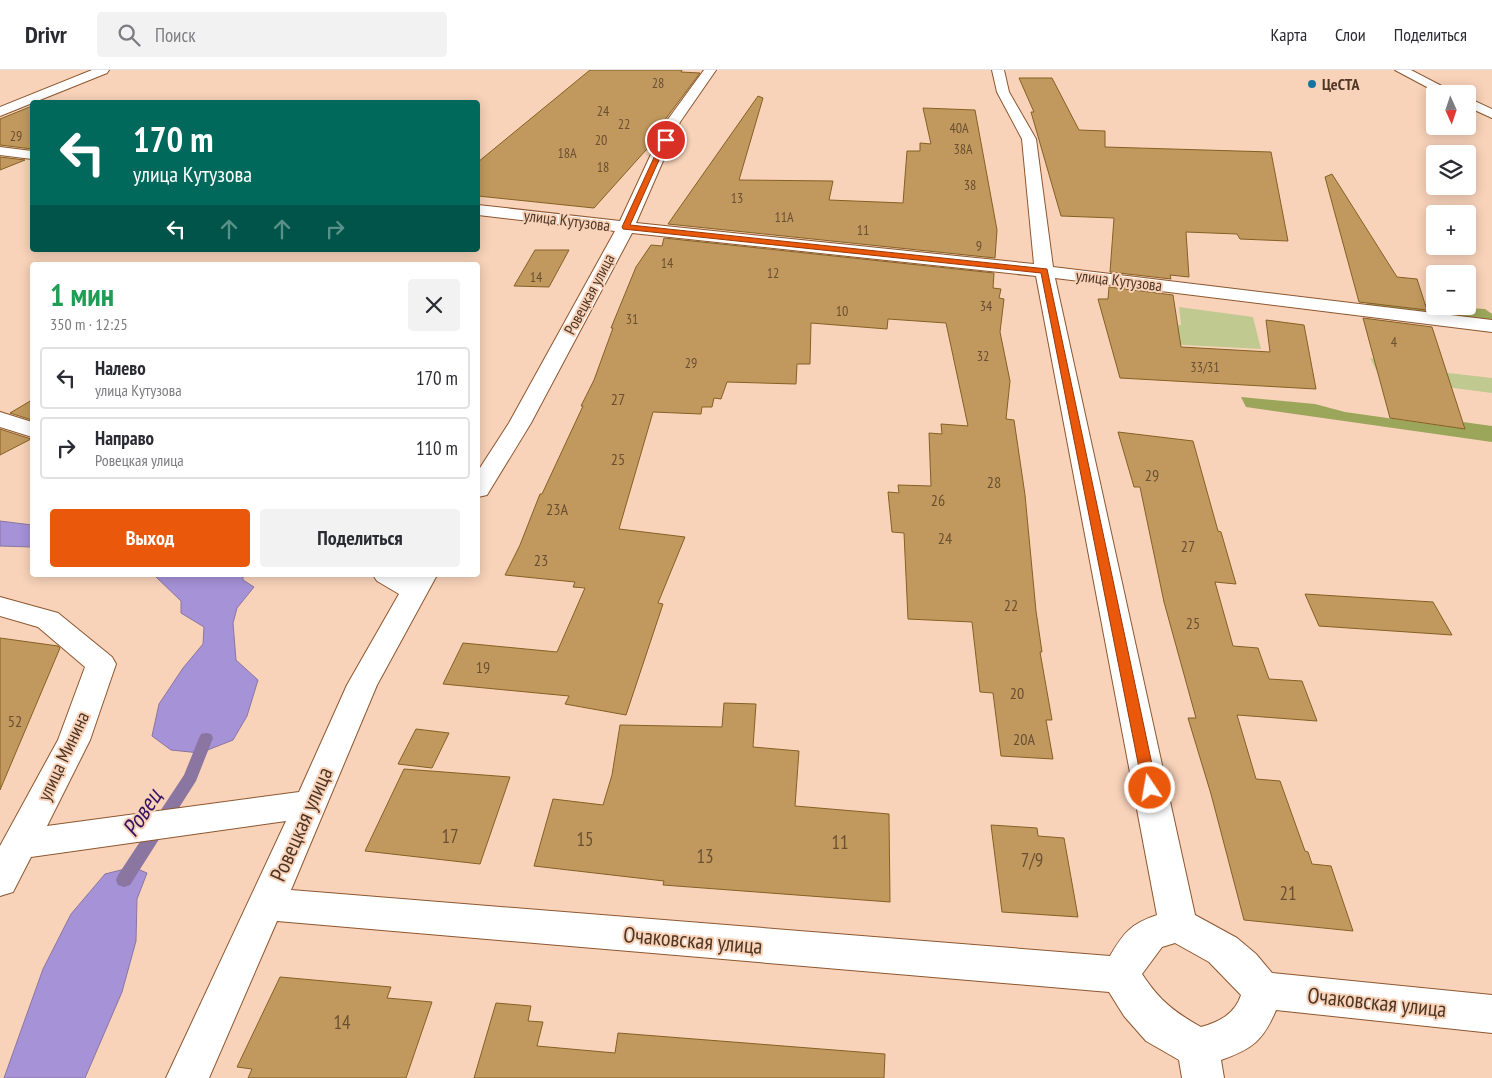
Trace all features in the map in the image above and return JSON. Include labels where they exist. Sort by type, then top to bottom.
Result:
[{"type":"street","points":[[0,112],[103,70]]},
{"type":"street","name":"Ровецкая улица","points":[[480,487],[520,423],[626,227],[673,122],[710,70]]},
{"type":"street","points":[[998,70],[1003,92],[1029,139],[1044,271],[1178,925]]},
{"type":"street","points":[[1401,70],[1432,85]]},
{"type":"street","points":[[1476,106],[1488,112]]},
{"type":"street","points":[[0,151],[30,155]]},
{"type":"street","name":"улица Кутузова","points":[[480,210],[1044,271],[1492,326]]},
{"type":"street","points":[[0,419],[30,429]]},
{"type":"street","name":"Ровецкая улица","points":[[187,1078],[311,804],[408,580]]},
{"type":"street","name":"улица Минина","points":[[0,606],[48,620],[101,664],[74,740],[19,844]]},
{"type":"street","points":[[0,880],[19,844],[311,804]]},
{"type":"street","name":"Очаковская улица","points":[[265,904],[1121,975]]},
{"type":"street","points":[[1178,925],[1222,950],[1242,967],[1262,990],[1258,1009],[1245,1028],[1222,1041],[1201,1063],[1161,1027],[1138,1003],[1121,975],[1132,955],[1149,935],[1178,925]]},
{"type":"street","name":"Очаковская улица","points":[[1262,990],[1492,1014]]},
{"type":"green space","points":[[1369,298],[1426,304],[1426,315],[1375,309],[1366,303]]},
{"type":"green space","points":[[1179,307],[1253,317],[1261,349],[1144,343],[1138,322],[1181,325]]},
{"type":"green space","points":[[1476,308],[1485,309],[1492,314],[1492,322],[1429,315],[1476,315]]},
{"type":"green space","points":[[1370,358],[1438,367],[1440,372],[1492,378],[1492,393],[1385,379],[1379,376]]},
{"type":"green space","points":[[1241,397],[1315,404],[1345,412],[1465,429],[1463,422],[1492,426],[1492,442],[1246,407]]},
{"type":"shaded area","points":[[0,521],[30,525],[30,547],[0,546]]},
{"type":"shaded area","points":[[156,577],[243,577],[243,580],[254,587],[237,608],[233,623],[236,660],[258,680],[247,716],[233,740],[200,753],[171,750],[152,736],[159,704],[183,668],[203,644],[204,627],[181,613],[181,601]]},
{"type":"shaded area","points":[[133,867],[147,873],[137,899],[136,941],[122,992],[85,1078],[4,1078],[43,969],[71,914],[105,874]]},
{"type":"building","points":[[590,70],[682,70],[681,72],[700,73],[664,121],[655,140],[594,208],[480,196],[480,160]]},
{"type":"building","points":[[1019,78],[1052,78],[1079,130],[1105,131],[1105,147],[1271,152],[1288,241],[1240,239],[1237,234],[1186,232],[1189,277],[1170,275],[1171,279],[1110,272],[1114,218],[1061,216],[1031,112],[1034,112]]},
{"type":"building","points":[[758,96],[763,98],[739,180],[833,181],[829,200],[903,203],[907,151],[920,151],[920,143],[931,144],[923,108],[975,110],[997,230],[995,258],[668,224]]},
{"type":"building","points":[[30,107],[30,149],[0,145],[0,119]]},
{"type":"building","points":[[0,157],[25,160],[0,170]]},
{"type":"building","points":[[1332,174],[1397,277],[1417,279],[1426,310],[1359,302],[1325,177]]},
{"type":"building","points":[[664,238],[994,273],[993,288],[1001,289],[999,298],[1004,299],[1000,332],[1010,381],[1006,419],[1014,420],[1025,495],[1036,611],[1042,652],[1040,652],[1052,720],[1046,720],[1053,759],[1001,756],[993,693],[980,692],[972,622],[908,619],[904,533],[892,532],[888,492],[899,493],[898,485],[931,486],[929,433],[942,434],[941,424],[968,426],[946,323],[888,319],[887,329],[811,323],[810,364],[797,364],[796,384],[727,382],[721,399],[714,398],[712,407],[702,407],[701,414],[653,412],[619,529],[685,537],[658,603],[663,604],[626,715],[565,704],[569,696],[443,684],[463,643],[557,652],[585,588],[573,587],[575,582],[505,575],[520,545],[540,494],[542,494],[583,406],[581,406],[594,380],[613,328],[611,328],[636,267],[651,245],[662,246]]},
{"type":"building","points":[[535,250],[569,250],[549,287],[514,286]]},
{"type":"building","points":[[1109,287],[1173,295],[1181,347],[1270,352],[1266,320],[1304,325],[1316,389],[1120,378],[1098,299],[1108,299]]},
{"type":"building","points":[[1363,318],[1432,327],[1465,429],[1390,418]]},
{"type":"building","points":[[30,401],[30,419],[10,413]]},
{"type":"building","points":[[0,429],[30,439],[30,440],[0,455]]},
{"type":"building","points":[[1118,432],[1193,441],[1218,531],[1221,532],[1236,584],[1215,582],[1233,646],[1258,648],[1269,679],[1302,681],[1317,721],[1237,715],[1256,779],[1280,781],[1305,851],[1308,852],[1312,864],[1331,866],[1353,931],[1244,920],[1211,794],[1188,718],[1196,718],[1164,602],[1140,487],[1134,487]]},
{"type":"building","points":[[1305,594],[1433,602],[1452,635],[1319,626]]},
{"type":"building","points":[[0,638],[58,646],[60,648],[0,790]]},
{"type":"building","points":[[724,703],[756,704],[753,747],[799,751],[795,806],[889,814],[890,902],[663,885],[664,881],[534,866],[553,799],[603,805],[612,775],[620,725],[722,727]]},
{"type":"building","points":[[416,729],[449,733],[432,768],[398,764]]},
{"type":"building","points":[[404,769],[510,777],[480,864],[365,851]]},
{"type":"building","points":[[991,825],[1037,828],[1038,836],[1064,838],[1078,917],[1002,912]]},
{"type":"building","points":[[280,977],[391,987],[387,998],[432,1002],[406,1078],[248,1078],[252,1069],[237,1067]]},
{"type":"building","points":[[496,1003],[531,1006],[528,1021],[543,1022],[537,1046],[615,1053],[618,1033],[885,1054],[884,1078],[474,1078]]},
{"type":"waterway","name":"Ровец","points":[[124,880],[191,777],[206,738]]},
{"type":"place","name":"ЦеСТА","points":[[1312,84]]},
{"type":"route","points":[[666,140],[626,227],[1044,271],[1150,788]]}]
